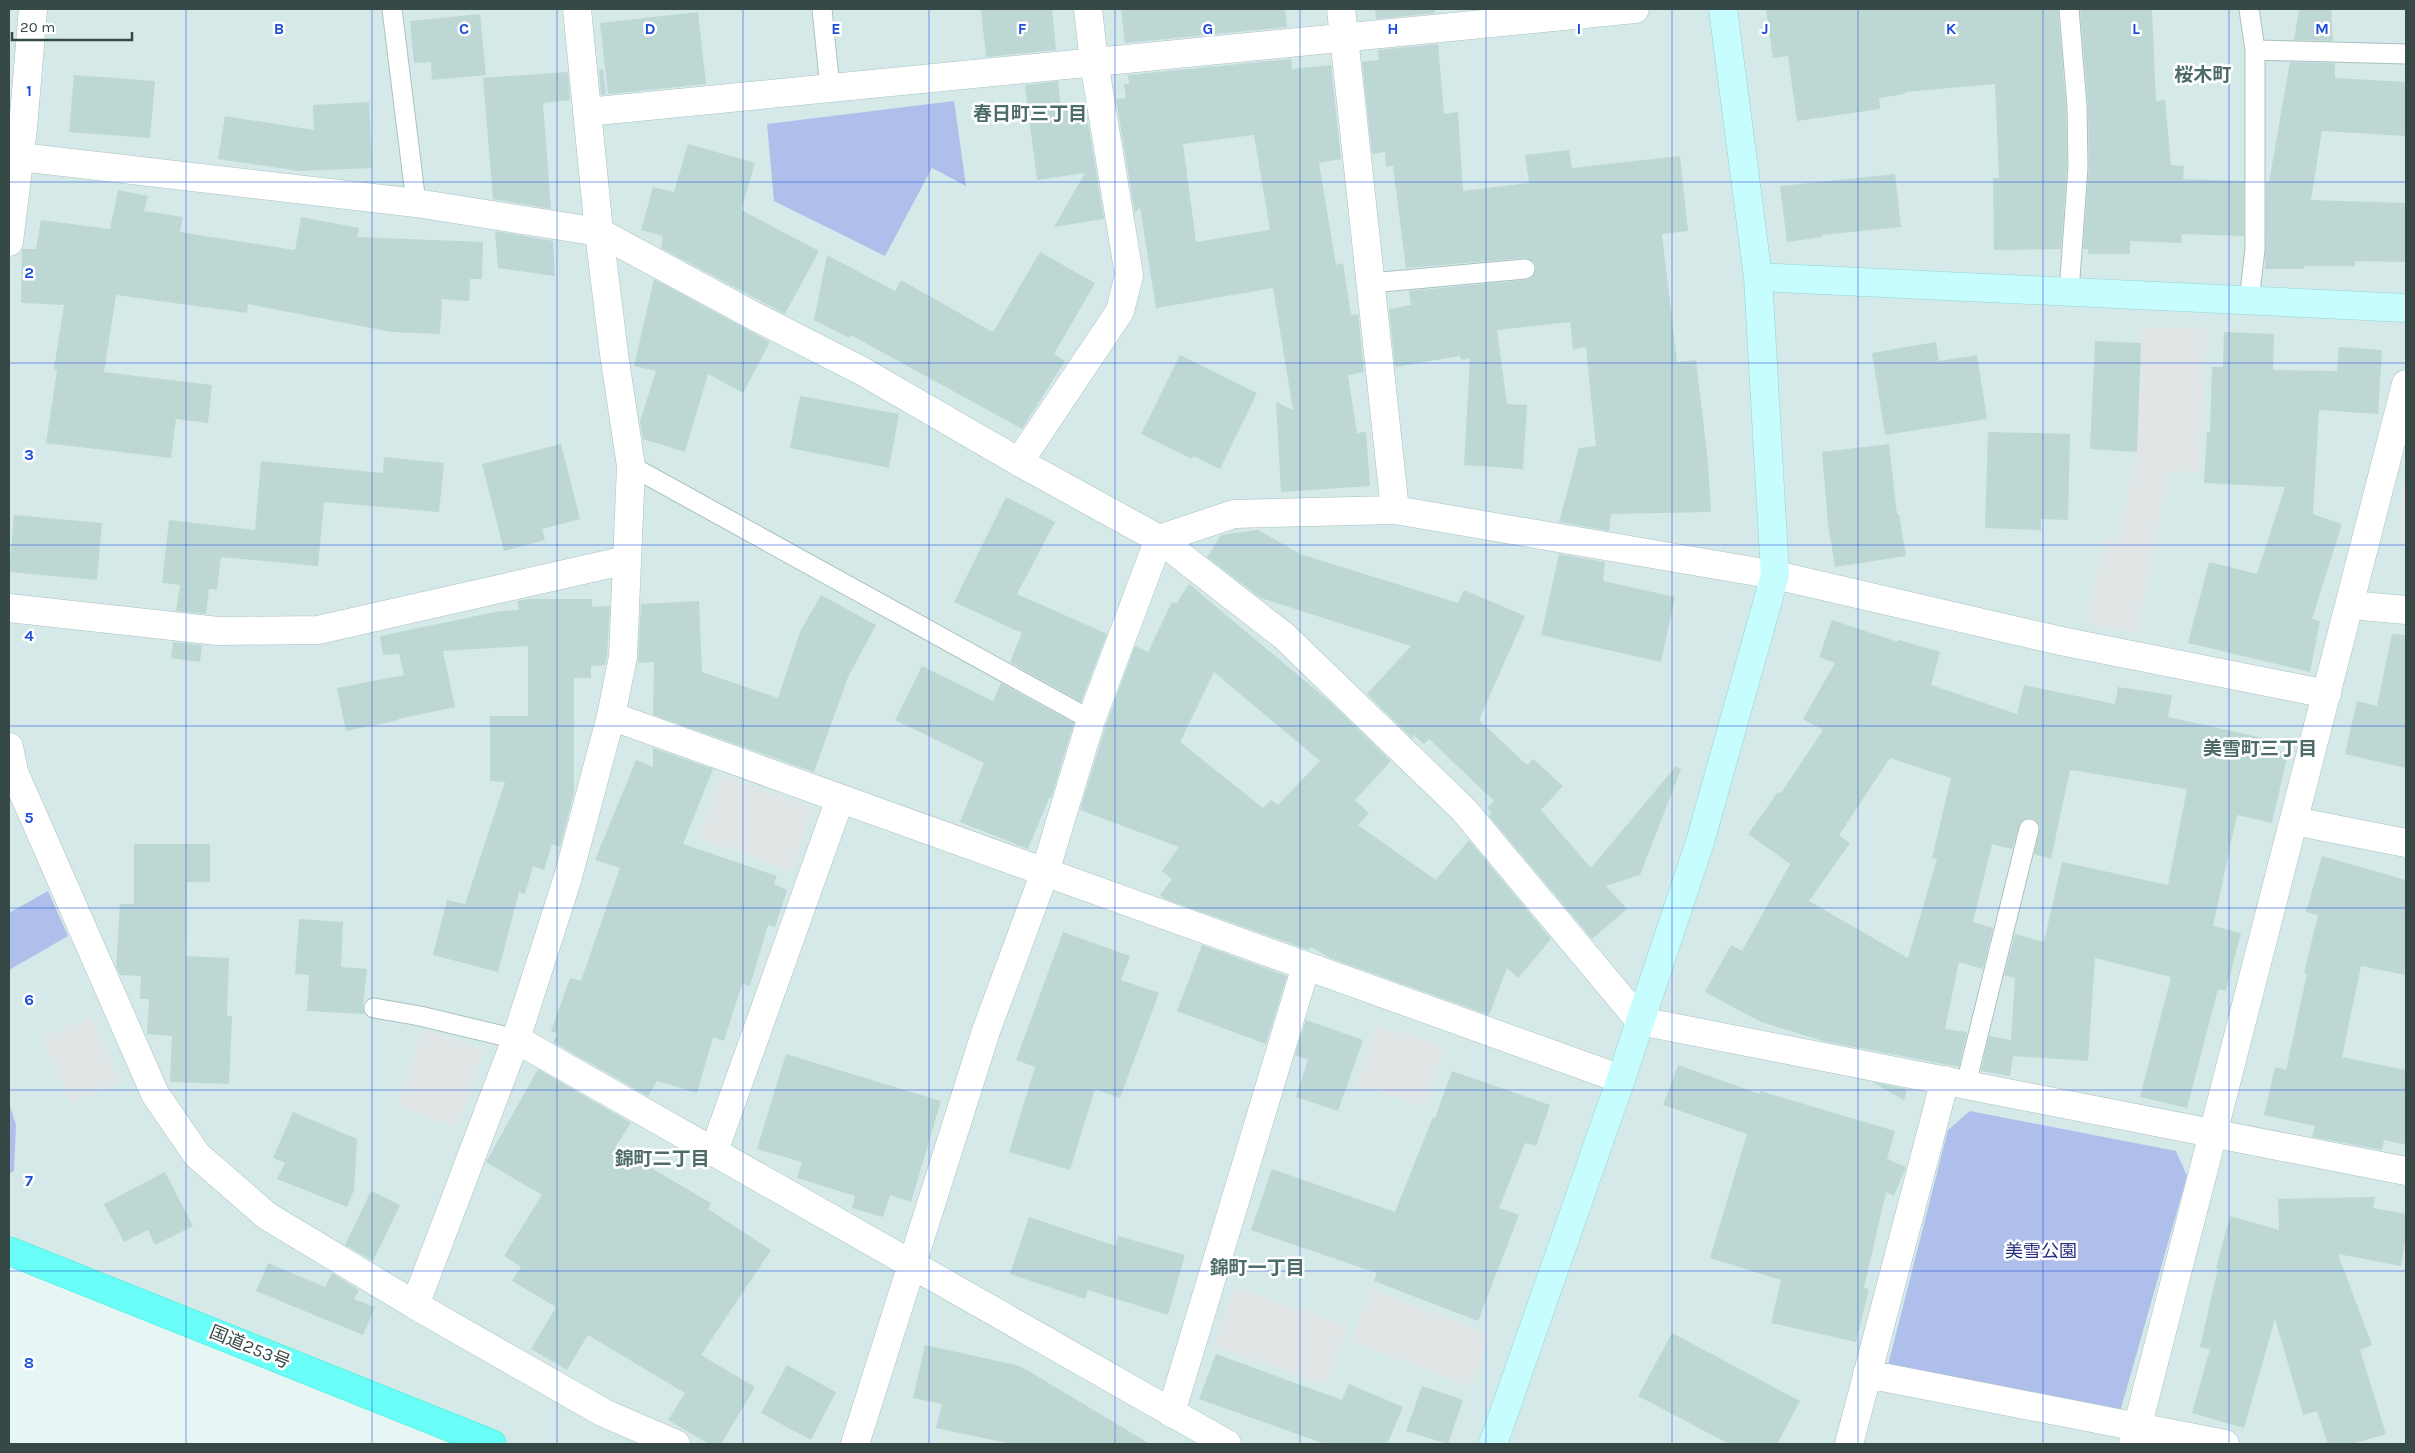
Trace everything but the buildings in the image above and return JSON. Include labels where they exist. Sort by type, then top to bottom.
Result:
[{"type":"highway","name":"国道253号","points":[[9,1250],[492,1444]]},
{"type":"street","points":[[9,242],[20,157],[16,125],[33,9]]},
{"type":"street","points":[[415,1305],[516,1039],[568,877],[611,716],[623,657],[631,466],[614,354],[599,232],[576,9]]},
{"type":"street","points":[[1019,462],[1120,311],[1129,275],[1094,62],[1088,9]]},
{"type":"street","points":[[1340,9],[1395,510]]},
{"type":"street","points":[[587,112],[1636,9]]},
{"type":"street","points":[[1493,1444],[1621,1079],[1700,842],[1775,575],[1758,277],[1723,9]]},
{"type":"street","points":[[20,157],[416,202],[599,232],[756,317],[862,371],[1019,462],[1159,539],[1284,636],[1464,810],[1640,1021],[2406,1172]]},
{"type":"street","points":[[1758,277],[2406,308]]},
{"type":"street","points":[[2136,1436],[2406,384]]},
{"type":"street","points":[[1159,539],[1234,514],[1395,510],[1775,575],[2061,641],[2327,694]]},
{"type":"street","points":[[855,1444],[986,1031],[1045,872],[1091,720],[1159,539]]},
{"type":"street","points":[[9,608],[218,631],[318,630],[627,560]]},
{"type":"street","points":[[2350,605],[2406,610]]},
{"type":"street","points":[[611,716],[1621,1079]]},
{"type":"street","points":[[11,764],[155,1094],[197,1155],[267,1216],[415,1305],[604,1413],[676,1444]]},
{"type":"street","points":[[714,1152],[840,799]]},
{"type":"street","points":[[2294,821],[2406,843]]},
{"type":"street","points":[[1171,1413],[1306,966]]},
{"type":"street","points":[[516,1039],[1227,1444]]},
{"type":"street","points":[[1849,1444],[1867,1374],[1956,1082]]},
{"type":"street","points":[[1867,1374],[2136,1436],[2225,1444]]},
{"type":"lane","points":[[392,9],[416,202]]},
{"type":"lane","points":[[822,9],[830,88]]},
{"type":"lane","points":[[2069,9],[2077,106],[2078,167],[2069,292]]},
{"type":"lane","points":[[2249,9],[2255,50],[2254,249],[2249,301]]},
{"type":"lane","points":[[2255,50],[2406,54]]},
{"type":"lane","points":[[1371,283],[1525,269]]},
{"type":"lane","points":[[631,466],[1091,720]]},
{"type":"lane","points":[[1956,1082],[2028,828]]},
{"type":"lane","points":[[374,1008],[420,1016],[516,1039]]},
{"type":"shaded area","points":[[9,9],[2406,9],[2406,1444],[492,1444],[9,1251]]},
{"type":"shaded area","points":[[2142,327],[2207,329],[2200,471],[2169,472],[2137,634],[2085,623],[2105,538],[2117,540],[2137,453]]},
{"type":"shaded area","points":[[2402,482],[2406,482],[2406,546],[2398,546]]},
{"type":"shaded area","points":[[721,775],[814,808],[791,871],[699,838]]},
{"type":"shaded area","points":[[91,1016],[120,1081],[71,1104],[42,1038]]},
{"type":"shaded area","points":[[1375,1025],[1444,1046],[1425,1106],[1357,1085]]},
{"type":"shaded area","points":[[423,1029],[484,1050],[457,1127],[396,1106]]},
{"type":"shaded area","points":[[1234,1287],[1348,1326],[1327,1385],[1214,1346]]},
{"type":"shaded area","points":[[1371,1289],[1490,1335],[1471,1386],[1351,1341]]},
{"type":"green space","points":[[954,101],[966,186],[932,168],[885,256],[774,201],[767,124]]},
{"type":"green space","points":[[48,891],[68,936],[9,970],[9,913]]},
{"type":"green space","points":[[9,1103],[16,1125],[14,1171],[9,1174]]},
{"type":"green space","name":"美雪公園","points":[[1970,1111],[2176,1151],[2187,1176],[2120,1412],[1888,1365],[1948,1130]]},
{"type":"district","name":"桜木町","points":[[2203,75]]},
{"type":"district","name":"春日町三丁目","points":[[1030,114]]},
{"type":"district","name":"美雪町三丁目","points":[[2260,749]]},
{"type":"district","name":"錦町二丁目","points":[[662,1159]]},
{"type":"district","name":"錦町一丁目","points":[[1257,1268]]}]
